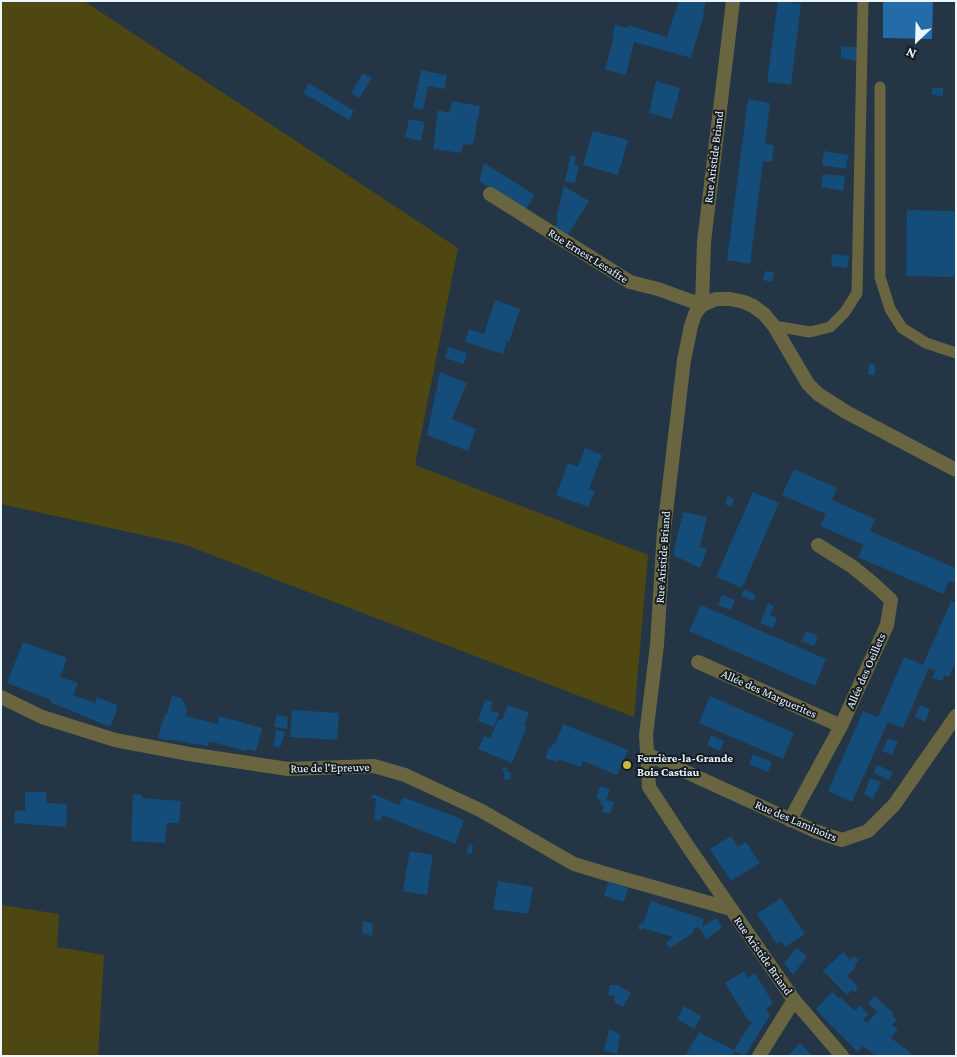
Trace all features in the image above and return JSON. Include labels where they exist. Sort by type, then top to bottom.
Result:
[{"type":"street","name":"Rue Aristide Briand","points":[[733,1],[704,242],[702,305],[695,314],[691,326],[684,360],[664,530],[657,645],[646,735],[649,787],[794,1000],[842,1056]]},
{"type":"street","name":"Rue Ernest Lesaffre","points":[[490,194],[630,282],[658,289],[702,305]]},
{"type":"street","points":[[702,305],[716,299],[730,299],[753,306],[764,314],[774,326],[808,384],[818,394],[846,412],[956,470]]},
{"type":"street","name":"Allée des Oeillets","points":[[790,820],[841,726],[887,625],[891,600],[853,567],[818,545]]},
{"type":"street","name":"Allée des Marguerites","points":[[698,662],[841,726]]},
{"type":"street","name":"Rue de l'Epreuve","points":[[1,697],[42,717],[115,740],[189,754],[288,769],[374,766],[405,775],[480,810],[574,864],[731,909]]},
{"type":"street","name":"Rue des Laminoirs","points":[[647,754],[790,820],[842,840],[868,831],[894,805],[956,716]]},
{"type":"street","points":[[760,1056],[794,1000]]},
{"type":"lane","points":[[774,326],[810,332],[830,327],[845,312],[857,293],[863,1]]},
{"type":"lane","points":[[880,87],[880,277],[890,309],[902,328],[926,343],[956,353]]},
{"type":"shaded area","points":[[1,1],[84,1],[458,248],[415,465],[648,555],[634,717],[183,544],[1,504]]},
{"type":"shaded area","points":[[1,905],[59,914],[57,947],[104,955],[98,1056],[1,1056]]},
{"type":"water","points":[[883,1],[933,1],[932,39],[883,38]]},
{"type":"building","points":[[679,1],[706,1],[691,58],[634,42],[626,75],[605,70],[615,25],[628,28],[628,25],[667,37]]},
{"type":"building","points":[[778,1],[801,4],[791,85],[767,82]]},
{"type":"building","points":[[841,46],[858,47],[856,61],[841,58]]},
{"type":"building","points":[[421,70],[447,75],[445,89],[428,86],[423,110],[413,108]]},
{"type":"building","points":[[363,73],[372,78],[359,98],[351,93]]},
{"type":"building","points":[[656,81],[680,88],[672,119],[649,113]]},
{"type":"building","points":[[309,83],[354,111],[349,120],[303,93]]},
{"type":"building","points":[[932,88],[943,88],[943,96],[932,95]]},
{"type":"building","points":[[748,99],[770,103],[765,144],[774,145],[772,162],[763,161],[750,264],[727,260]]},
{"type":"building","points":[[452,101],[480,106],[473,145],[463,144],[461,153],[433,149],[438,110],[449,113]]},
{"type":"building","points":[[409,119],[425,122],[421,141],[405,137]]},
{"type":"building","points":[[593,131],[628,140],[618,175],[583,165]]},
{"type":"building","points":[[824,151],[848,155],[846,169],[822,165]]},
{"type":"building","points":[[571,155],[576,156],[574,165],[579,166],[575,183],[565,181]]},
{"type":"building","points":[[484,163],[535,195],[525,211],[479,181]]},
{"type":"building","points":[[823,174],[845,176],[843,191],[821,187]]},
{"type":"building","points":[[564,186],[589,201],[567,236],[554,228],[558,220],[556,218]]},
{"type":"building","points":[[907,210],[956,211],[956,277],[906,276]]},
{"type":"building","points":[[832,254],[849,256],[847,268],[831,266]]},
{"type":"building","points":[[765,271],[774,272],[772,282],[763,280]]},
{"type":"building","points":[[495,300],[520,309],[503,354],[465,342],[469,329],[484,334]]},
{"type":"building","points":[[448,347],[467,353],[464,364],[445,358]]},
{"type":"building","points":[[869,364],[875,364],[875,375],[868,375]]},
{"type":"building","points":[[440,372],[467,383],[452,419],[476,429],[468,451],[427,435]]},
{"type":"building","points":[[585,448],[602,455],[589,489],[595,491],[588,507],[556,495],[568,463],[578,467]]},
{"type":"building","points":[[794,469],[837,488],[832,500],[875,519],[870,531],[955,568],[956,579],[954,583],[949,581],[943,594],[858,557],[864,545],[820,526],[826,514],[782,495]]},
{"type":"building","points":[[753,492],[779,503],[742,588],[716,577]]},
{"type":"building","points":[[728,496],[734,499],[731,507],[725,504]]},
{"type":"building","points":[[683,512],[707,517],[700,547],[707,549],[700,568],[673,555]]},
{"type":"building","points":[[744,589],[756,595],[753,601],[741,596]]},
{"type":"building","points":[[722,595],[735,600],[731,610],[718,605]]},
{"type":"building","points":[[951,601],[956,603],[956,662],[949,677],[945,675],[942,681],[932,678],[935,671],[929,668],[903,728],[888,722],[852,802],[828,791],[863,711],[878,717],[904,657],[923,665]]},
{"type":"building","points":[[768,603],[774,606],[770,615],[777,618],[773,628],[760,623]]},
{"type":"building","points":[[701,605],[826,659],[815,686],[689,631]]},
{"type":"building","points":[[806,631],[818,636],[814,646],[801,641]]},
{"type":"building","points":[[23,642],[67,658],[60,677],[78,683],[73,695],[95,703],[97,697],[117,705],[110,727],[50,702],[51,700],[7,683]]},
{"type":"building","points":[[172,696],[181,698],[187,708],[185,716],[218,724],[219,716],[262,728],[256,751],[246,749],[245,751],[209,741],[208,746],[158,738]]},
{"type":"building","points":[[710,696],[794,733],[783,759],[699,723]]},
{"type":"building","points":[[485,700],[493,702],[490,711],[499,713],[494,727],[478,721]]},
{"type":"building","points":[[508,705],[529,713],[524,725],[527,726],[512,763],[478,749],[484,736],[490,738],[499,719],[502,720]]},
{"type":"building","points":[[920,705],[930,709],[925,722],[915,717]]},
{"type":"building","points":[[292,710],[339,713],[337,740],[290,737]]},
{"type":"building","points":[[276,715],[288,717],[287,729],[274,727]]},
{"type":"building","points":[[563,724],[628,750],[617,775],[583,761],[581,767],[558,759],[557,762],[545,758],[549,747],[551,748],[553,743],[555,744]]},
{"type":"building","points":[[276,730],[285,732],[280,748],[273,746]]},
{"type":"building","points":[[711,735],[724,741],[720,751],[707,745]]},
{"type":"building","points":[[888,738],[898,742],[892,755],[882,751]]},
{"type":"building","points":[[753,754],[772,762],[768,772],[749,764]]},
{"type":"building","points":[[877,765],[893,772],[889,780],[874,773]]},
{"type":"building","points":[[503,767],[507,768],[506,771],[511,773],[510,780],[503,779],[505,771],[502,770]]},
{"type":"building","points":[[870,778],[881,782],[873,799],[864,794]]},
{"type":"building","points":[[600,786],[610,789],[606,800],[614,802],[610,814],[602,812],[604,806],[600,804],[601,800],[596,798]]},
{"type":"building","points":[[25,792],[46,792],[46,803],[67,804],[66,827],[14,823],[15,810],[25,811]]},
{"type":"building","points":[[133,794],[142,795],[142,798],[181,801],[179,823],[167,823],[165,843],[131,841]]},
{"type":"building","points":[[372,795],[399,805],[403,797],[464,820],[455,844],[382,815],[380,821],[374,819],[376,798],[372,798]]},
{"type":"building","points":[[731,836],[738,847],[746,842],[760,863],[731,881],[710,849]]},
{"type":"building","points":[[469,844],[473,845],[472,854],[466,853]]},
{"type":"building","points":[[410,851],[433,855],[427,895],[403,891]]},
{"type":"building","points":[[498,881],[533,887],[528,914],[493,909]]},
{"type":"building","points":[[608,882],[628,888],[624,902],[604,896]]},
{"type":"building","points":[[781,898],[805,934],[785,947],[781,941],[777,944],[757,914]]},
{"type":"building","points":[[651,901],[704,919],[702,927],[716,918],[722,928],[706,939],[700,929],[695,927],[693,933],[670,948],[666,943],[673,937],[643,928],[642,930],[638,929],[640,923],[643,924]]},
{"type":"building","points":[[363,921],[373,924],[372,936],[362,933]]},
{"type":"building","points":[[797,948],[807,956],[793,975],[784,963]]},
{"type":"building","points":[[843,952],[850,960],[854,956],[859,960],[854,965],[856,967],[847,976],[858,988],[855,992],[852,990],[847,995],[823,971]]},
{"type":"building","points":[[744,971],[748,978],[755,973],[773,1003],[766,1009],[770,1015],[745,1056],[735,1051],[732,1056],[685,1056],[699,1032],[734,1050],[752,1022],[748,1020],[725,983]]},
{"type":"building","points":[[610,985],[618,985],[631,993],[623,1007],[614,1002],[615,996],[608,995]]},
{"type":"building","points":[[832,992],[855,1011],[860,1005],[868,1014],[863,1020],[867,1023],[877,1012],[868,1003],[875,996],[894,1014],[892,1016],[897,1019],[892,1025],[898,1029],[891,1038],[911,1053],[909,1056],[876,1056],[863,1046],[858,1052],[816,1009]]},
{"type":"building","points":[[684,1006],[701,1016],[694,1029],[677,1019]]},
{"type":"building","points":[[609,1029],[620,1034],[617,1054],[604,1051]]},
{"type":"building","points":[[800,1043],[813,1056],[787,1056]]},
{"type":"place","name":"Ferrière-la-Grande Bois Castiau","points":[[627,765]]}]
